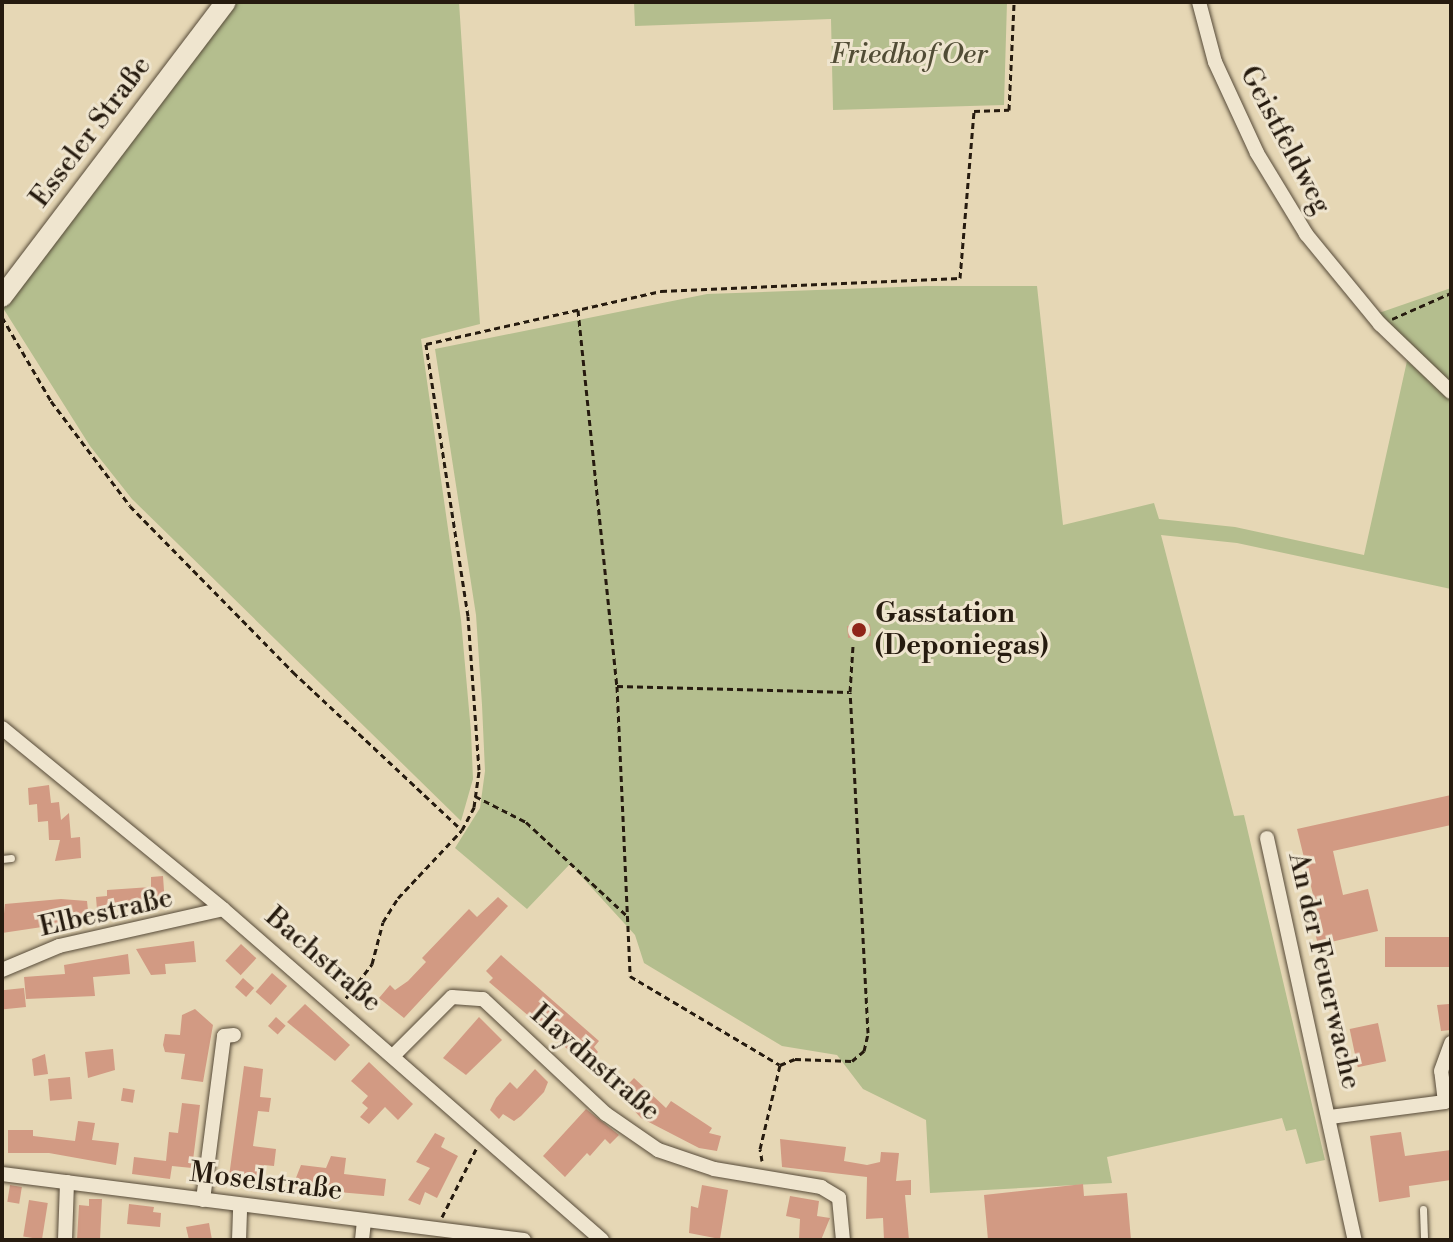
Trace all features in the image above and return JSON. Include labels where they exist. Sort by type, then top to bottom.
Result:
[{"type":"main road","name":"Esseler Straße","points":[[2,297],[226,2]]},
{"type":"street","name":"Geistfeldweg","points":[[1199,2],[1215,62],[1257,153],[1306,234],[1380,324],[1451,392]]},
{"type":"street","name":"Bachstraße","points":[[2,728],[223,909],[394,1055],[602,1240]]},
{"type":"street","name":"An der Feuerwache","points":[[1267,838],[1355,1240]]},
{"type":"street","name":"Elbestraße","points":[[2,970],[59,946],[223,909]]},
{"type":"street","name":"Haydnstraße","points":[[394,1055],[452,997],[483,999],[606,1114],[658,1150],[759,1177],[821,1187],[839,1198],[843,1240]]},
{"type":"street","points":[[203,1200],[224,1036],[234,1035]]},
{"type":"street","name":"An der Feuerwache","points":[[1330,1117],[1448,1104],[1441,1071],[1451,1043]]},
{"type":"street","name":"Moselstraße","points":[[2,1174],[524,1240]]},
{"type":"street","points":[[65,1240],[67,1182]]},
{"type":"street","points":[[239,1240],[240,1205]]},
{"type":"street","points":[[362,1240],[364,1221]]},
{"type":"lane","points":[[1423,1209],[1424,1240]]},
{"type":"path","points":[[338,1008],[372,964],[383,922],[398,898],[462,830],[475,796],[479,770],[468,616],[426,344],[708,285],[960,278],[974,111],[1009,110],[1014,2]]},
{"type":"path","points":[[1380,324],[1451,293]]},
{"type":"path","points":[[578,310],[617,686],[630,976],[780,1065]]},
{"type":"path","points":[[2,317],[51,401],[130,506],[293,672],[462,830]]},
{"type":"path","points":[[780,1065],[795,1059],[852,1061],[864,1051],[868,1033],[850,692],[853,646]]},
{"type":"path","points":[[617,686],[850,692]]},
{"type":"path","points":[[475,796],[526,822],[627,916]]},
{"type":"path","points":[[759,1177],[762,1135],[780,1065]]},
{"type":"path","points":[[436,1228],[483,1135]]},
{"type":"green space","points":[[236,2],[459,2],[480,324],[421,339],[461,620],[471,732],[473,779],[461,821],[132,499],[90,446],[3,308]]},
{"type":"green space","name":"Friedhof Oer","points":[[634,2],[1007,2],[1004,105],[833,110],[831,19],[635,26]]},
{"type":"green space","points":[[926,286],[1037,286],[1063,525],[1154,503],[1159,519],[1235,527],[1364,555],[1407,361],[1451,400],[1451,589],[1237,543],[1161,535],[1234,816],[1244,815],[1325,1160],[1306,1164],[1296,1129],[1286,1131],[1282,1118],[1107,1157],[1112,1183],[930,1193],[926,1120],[863,1089],[837,1055],[782,1046],[644,963],[635,935],[570,864],[527,909],[455,848],[480,808],[485,771],[476,615],[435,349],[707,294]]},
{"type":"green space","points":[[1451,288],[1451,384],[1376,314]]},
{"type":"building","name":"Gasstation (Deponiegas)","points":[[870,624],[871,636],[848,638],[847,626]]},
{"type":"building","points":[[49,785],[51,803],[59,802],[61,820],[69,813],[71,838],[80,837],[81,858],[55,861],[60,840],[49,840],[48,821],[38,822],[37,804],[29,805],[28,788]]},
{"type":"building","points":[[1451,795],[1451,825],[1333,851],[1343,895],[1368,889],[1378,931],[1318,945],[1310,912],[1317,911],[1297,829]]},
{"type":"building","points":[[163,876],[165,905],[97,910],[96,897],[107,896],[107,890],[151,887],[151,877]]},
{"type":"building","points":[[498,897],[508,906],[404,1018],[379,998],[390,985],[395,990],[408,981],[426,962],[422,958],[469,909],[477,917]]},
{"type":"building","points":[[61,899],[87,901],[89,920],[2,933],[5,904]]},
{"type":"building","points":[[1385,937],[1451,937],[1451,967],[1385,967]]},
{"type":"building","points":[[194,941],[196,962],[165,964],[166,974],[151,975],[136,949]]},
{"type":"building","points":[[241,944],[256,958],[241,975],[225,961]]},
{"type":"building","points":[[128,954],[130,974],[93,977],[95,996],[26,999],[24,977],[65,974],[64,965]]},
{"type":"building","points":[[501,955],[599,1041],[594,1047],[598,1052],[586,1065],[489,982],[493,978],[486,971]]},
{"type":"building","points":[[272,973],[287,986],[271,1005],[256,992]]},
{"type":"building","points":[[243,978],[254,988],[246,997],[235,987]]},
{"type":"building","points":[[24,988],[26,1007],[4,1009],[2,990]]},
{"type":"building","points":[[305,1004],[350,1045],[335,1061],[287,1022]]},
{"type":"building","points":[[1449,1004],[1451,1030],[1441,1031],[1437,1005]]},
{"type":"building","points":[[195,1009],[213,1025],[203,1082],[181,1079],[185,1054],[165,1052],[163,1045],[165,1034],[180,1035],[182,1015]]},
{"type":"building","points":[[276,1017],[286,1026],[278,1035],[268,1026]]},
{"type":"building","points":[[479,1017],[502,1040],[466,1075],[443,1058]]},
{"type":"building","points":[[1378,1023],[1386,1061],[1358,1067],[1350,1029]]},
{"type":"building","points":[[113,1049],[115,1070],[88,1078],[85,1052]]},
{"type":"building","points":[[45,1054],[48,1074],[34,1076],[32,1059]]},
{"type":"building","points":[[369,1062],[413,1104],[398,1120],[385,1107],[369,1124],[360,1117],[368,1108],[362,1103],[368,1096],[351,1081]]},
{"type":"building","points":[[244,1066],[263,1069],[260,1097],[271,1098],[269,1112],[258,1111],[253,1146],[276,1149],[274,1166],[264,1165],[260,1180],[245,1178],[244,1186],[228,1184]]},
{"type":"building","points":[[535,1069],[548,1082],[544,1092],[514,1121],[503,1114],[499,1119],[490,1110],[496,1098],[510,1082],[517,1089]]},
{"type":"building","points":[[70,1077],[72,1099],[50,1101],[48,1079]]},
{"type":"building","points":[[634,1078],[666,1108],[671,1101],[712,1128],[709,1133],[721,1136],[717,1151],[699,1148],[641,1118],[619,1094]]},
{"type":"building","points":[[123,1088],[135,1090],[133,1103],[121,1101]]},
{"type":"building","points":[[182,1103],[200,1105],[192,1168],[172,1166],[170,1179],[132,1174],[134,1157],[166,1161],[169,1132],[178,1133]]},
{"type":"building","points":[[586,1109],[619,1135],[610,1144],[605,1139],[590,1156],[587,1153],[565,1177],[543,1156]]},
{"type":"building","points":[[78,1121],[95,1123],[92,1140],[119,1143],[116,1165],[49,1153],[8,1153],[8,1130],[33,1130],[33,1136],[75,1141]]},
{"type":"building","points":[[1401,1132],[1405,1156],[1451,1150],[1451,1180],[1409,1186],[1410,1197],[1379,1202],[1370,1136]]},
{"type":"building","points":[[435,1133],[445,1138],[441,1147],[458,1156],[437,1198],[425,1192],[420,1205],[408,1200],[430,1168],[416,1162]]},
{"type":"building","points":[[780,1139],[846,1147],[844,1161],[867,1165],[880,1162],[881,1152],[899,1153],[896,1181],[911,1180],[911,1195],[905,1195],[909,1240],[884,1240],[883,1218],[866,1219],[867,1177],[782,1167]]},
{"type":"building","points":[[331,1156],[346,1158],[344,1174],[386,1179],[384,1196],[292,1188],[301,1165],[326,1168]]},
{"type":"building","points":[[1083,1184],[1084,1196],[1127,1193],[1131,1240],[988,1240],[984,1195]]},
{"type":"building","points":[[10,1185],[22,1187],[19,1204],[7,1202]]},
{"type":"building","points":[[702,1185],[728,1190],[720,1239],[689,1233],[691,1206],[698,1208]]},
{"type":"building","points":[[790,1196],[819,1201],[817,1216],[830,1218],[821,1240],[799,1240],[800,1219],[786,1216]]},
{"type":"building","points":[[89,1199],[102,1199],[100,1240],[77,1240],[79,1205],[89,1206]]},
{"type":"building","points":[[29,1200],[48,1203],[42,1240],[23,1237]]},
{"type":"building","points":[[129,1204],[154,1207],[153,1212],[161,1213],[160,1227],[127,1224]]},
{"type":"building","points":[[209,1223],[212,1240],[189,1240],[186,1227]]},
{"type":"place","name":"Gasstation (Deponiegas)","points":[[859,630]]}]
